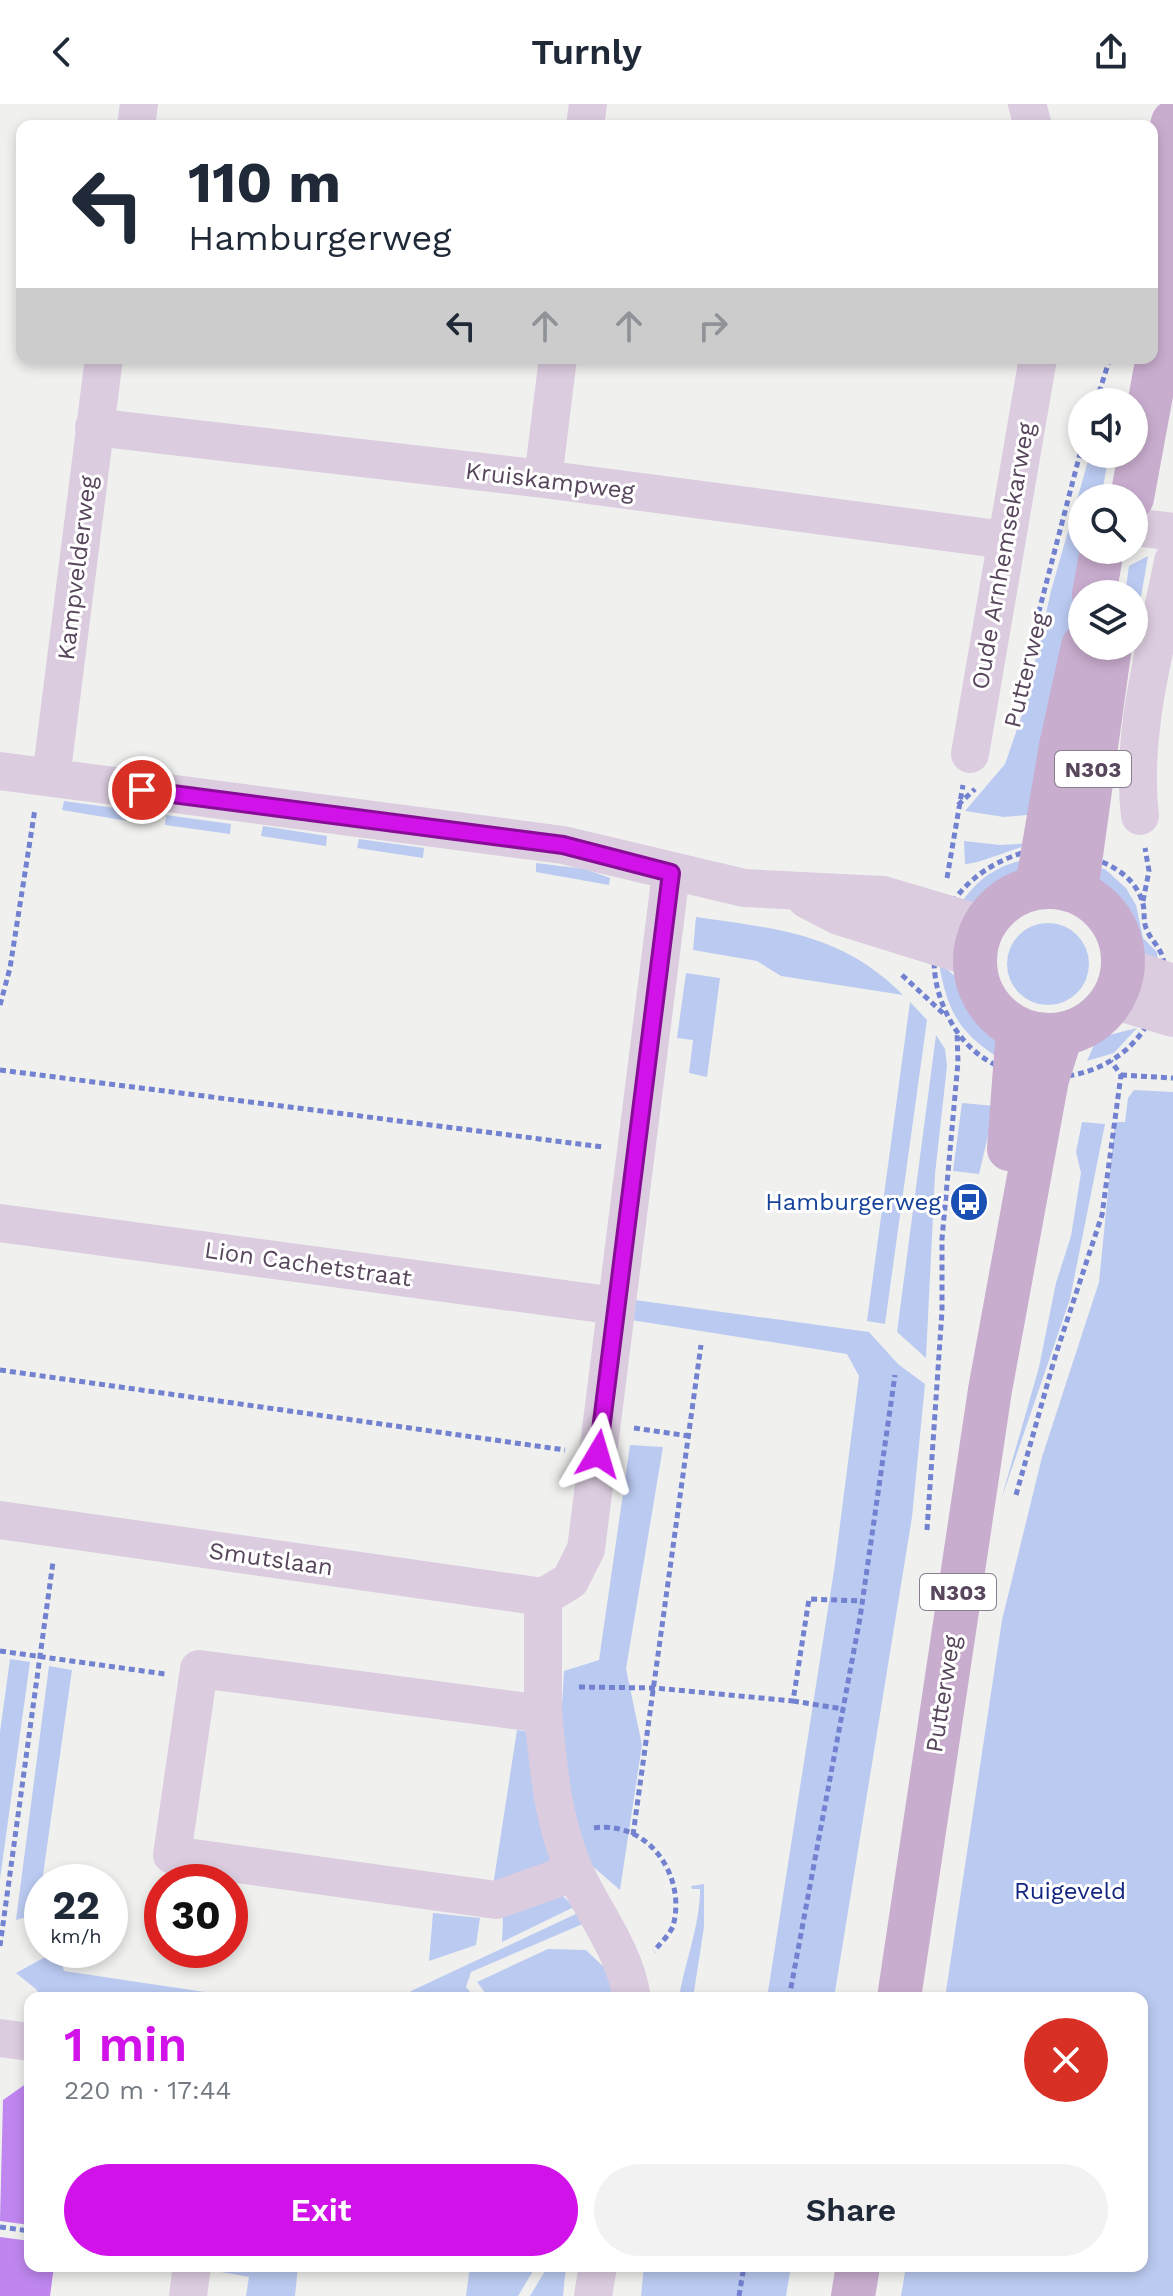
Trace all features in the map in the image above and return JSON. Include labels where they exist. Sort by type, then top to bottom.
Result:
[{"type":"main road","points":[[1158,196],[1173,122]]},
{"type":"main road","points":[[1158,357],[1173,275]]},
{"type":"main road","points":[[1130,388],[1134,364]]},
{"type":"main road","points":[[1135,484],[1157,364]]},
{"type":"main road","name":"Putterweg","points":[[1056,889],[1061,746],[1080,660]]},
{"type":"main road","name":"N303","points":[[1056,889],[1107,660]]},
{"type":"main road","points":[[1056,889],[1105,912],[1143,975],[1082,1029],[1061,1035],[1039,1035],[1018,1029],[1000,1018],[986,1002],[977,982],[979,942],[999,905],[1056,889]]},
{"type":"main road","name":"Putterweg","points":[[990,1390],[1018,1029]]},
{"type":"main road","name":"Putterweg","points":[[900,1992],[990,1390],[1047,1079],[1061,1035]]},
{"type":"main road","points":[[853,2296],[857,2272]]},
{"type":"street","name":"Kampvelderweg","points":[[46,778],[103,364]]},
{"type":"street","points":[[543,479],[557,364]]},
{"type":"street","name":"Oude Arnhemsekarweg","points":[[978,766],[1005,540],[1037,364]]},
{"type":"street","name":"Kruiskampweg","points":[[94,427],[543,479],[1005,540]]},
{"type":"street","points":[[1148,529],[1173,532]]},
{"type":"street","points":[[1141,828],[1135,778],[1173,561]]},
{"type":"street","points":[[0,771],[563,845],[744,888],[792,892],[839,916],[979,942]]},
{"type":"street","points":[[628,1983],[619,1948],[575,1872],[553,1813],[543,1700],[543,1597],[570,1581],[586,1549],[671,873]]},
{"type":"street","points":[[1143,975],[1173,1018]]},
{"type":"street","name":"Lion Cachetstraat","points":[[0,1223],[616,1306]]},
{"type":"street","name":"Smutslaan","points":[[0,1520],[543,1597]]},
{"type":"street","points":[[543,1700],[198,1674],[172,1855],[496,1900],[575,1872]]},
{"type":"street","points":[[0,2038],[24,2041]]},
{"type":"street","points":[[188,2296],[191,2272]]},
{"type":"street","points":[[593,2296],[597,2272]]},
{"type":"path","points":[[1100,388],[1108,364]]},
{"type":"path","name":"Putterweg","points":[[1022,674],[1076,468]]},
{"type":"path","points":[[947,879],[958,805],[978,766]]},
{"type":"path","points":[[0,1005],[10,968],[46,778]]},
{"type":"path","points":[[1141,828],[1149,871],[1143,902],[1146,930],[1143,975]]},
{"type":"path","points":[[926,1532],[942,1311],[942,1239],[958,1062],[957,1032]]},
{"type":"path","points":[[1055,1357],[1102,1215],[1121,1075],[1111,1061]]},
{"type":"path","points":[[0,1070],[636,1152]]},
{"type":"path","points":[[1121,1075],[1173,1078]]},
{"type":"path","points":[[633,1835],[701,1345]]},
{"type":"path","points":[[0,1370],[600,1439],[689,1436]]},
{"type":"path","points":[[790,1992],[862,1601],[895,1375]]},
{"type":"path","points":[[0,1946],[58,1529]]},
{"type":"path","points":[[793,1701],[809,1599],[862,1601]]},
{"type":"path","points":[[0,1652],[198,1674]]},
{"type":"path","points":[[543,1700],[655,1688],[843,1709]]},
{"type":"path","points":[[561,1834],[608,1826],[649,1841],[676,1885],[672,1928],[628,1983]]},
{"type":"path","points":[[0,2227],[24,2230]]},
{"type":"path","points":[[739,2296],[743,2272]]},
{"type":"green space","points":[[1086,468],[1106,468],[1104,484],[1081,484]]},
{"type":"green space","points":[[1068,531],[1068,564],[1082,564],[1082,580],[1068,580],[1068,660],[1070,660],[1037,814],[1004,817],[965,811],[1005,764],[1025,706]]},
{"type":"green space","points":[[1147,564],[1144,580],[1127,580],[1129,566]]},
{"type":"green space","points":[[64,801],[129,810],[128,821],[62,810]]},
{"type":"green space","points":[[166,815],[231,824],[230,834],[165,825]]},
{"type":"green space","points":[[263,826],[327,836],[326,846],[261,836]]},
{"type":"green space","points":[[359,839],[424,848],[423,858],[357,848]]},
{"type":"green space","points":[[964,841],[1000,845],[1036,843],[965,864]]},
{"type":"green space","points":[[1032,858],[1018,878],[1003,891],[960,905],[974,887],[991,873]]},
{"type":"green space","points":[[536,863],[585,869],[610,878],[609,885],[536,872]]},
{"type":"green space","points":[[1095,867],[1105,869],[1126,888],[1136,905],[1143,938],[1157,952],[1158,966],[1136,946],[1118,922],[1104,895]]},
{"type":"green space","points":[[696,917],[781,931],[832,946],[880,974],[903,995],[781,976],[757,961],[693,950]]},
{"type":"green space","points":[[1040,923],[1056,923],[1071,930],[1082,941],[1089,964],[1086,980],[1077,993],[1056,1005],[1040,1005],[1025,998],[1014,987],[1007,972],[1007,956],[1014,941],[1025,930]]},
{"type":"green space","points":[[939,963],[951,972],[980,1006],[994,1032],[1002,1060],[976,1041],[958,1020],[946,995]]},
{"type":"green space","points":[[686,973],[720,978],[707,1077],[689,1073],[693,1040],[677,1038]]},
{"type":"green space","points":[[910,1002],[927,1020],[885,1324],[867,1321]]},
{"type":"green space","points":[[1137,1028],[1114,1053],[1087,1061],[1097,1038]]},
{"type":"green space","points":[[936,1035],[945,1049],[947,1066],[935,1174],[926,1358],[897,1332]]},
{"type":"green space","name":"Ruigeveld","points":[[1134,1090],[1173,1092],[1173,2296],[901,2296],[905,2272],[1148,2272],[1148,1992],[946,1992],[1002,1620],[1042,1457],[1099,1282],[1115,1122],[1125,1122],[1128,1098]]},
{"type":"green space","points":[[962,1103],[995,1106],[979,1174],[953,1171]]},
{"type":"green space","points":[[1082,1122],[1105,1124],[1070,1299],[1001,1500],[1039,1367],[1056,1283],[1071,1236],[1081,1173],[1076,1152]]},
{"type":"green space","points":[[635,1300],[869,1332],[898,1364],[925,1384],[912,1517],[835,1992],[768,1992],[835,1564],[859,1376],[847,1354],[631,1320]]},
{"type":"green space","points":[[630,1445],[663,1447],[626,1669],[642,1745],[620,1890],[590,1864],[569,1828],[561,1722],[564,1671],[599,1660]]},
{"type":"green space","points":[[10,1659],[30,1662],[0,1879],[0,1732]]},
{"type":"green space","points":[[49,1666],[72,1670],[45,1864],[24,1864],[24,1918],[16,1920]]},
{"type":"green space","points":[[517,1730],[535,1733],[556,1862],[493,1886]]},
{"type":"green space","points":[[704,1884],[704,1927],[694,1992],[680,1992],[699,1903],[700,1889],[692,1889],[691,1886]]},
{"type":"green space","points":[[558,1891],[574,1907],[502,1942],[503,1917]]},
{"type":"green space","points":[[580,1912],[585,1923],[471,1972],[466,1987],[470,1992],[411,1991]]},
{"type":"green space","points":[[433,1913],[480,1918],[476,1945],[429,1961]]},
{"type":"green space","points":[[548,1949],[586,1950],[608,1971],[612,1992],[484,1992],[477,1982]]},
{"type":"green space","points":[[25,1968],[63,1968],[64,1971],[205,1992],[38,1992],[16,1973]]},
{"type":"green space","points":[[221,2272],[297,2272],[295,2296],[246,2296],[249,2277]]},
{"type":"green space","points":[[469,2272],[532,2272],[518,2296],[466,2296]]},
{"type":"green space","points":[[544,2272],[565,2272],[563,2296],[530,2296]]},
{"type":"green space","points":[[643,2272],[790,2272],[786,2296],[641,2296]]},
{"type":"shaded area","points":[[24,2085],[24,2224],[0,2221],[3,2100]]},
{"type":"shaded area","points":[[0,2237],[24,2240],[24,2272],[53,2272],[50,2296],[0,2296]]},
{"type":"place","name":"Hamburgerweg","points":[[969,1202]]},
{"type":"route","points":[[142,790],[563,845],[671,873],[598,1454]]}]
